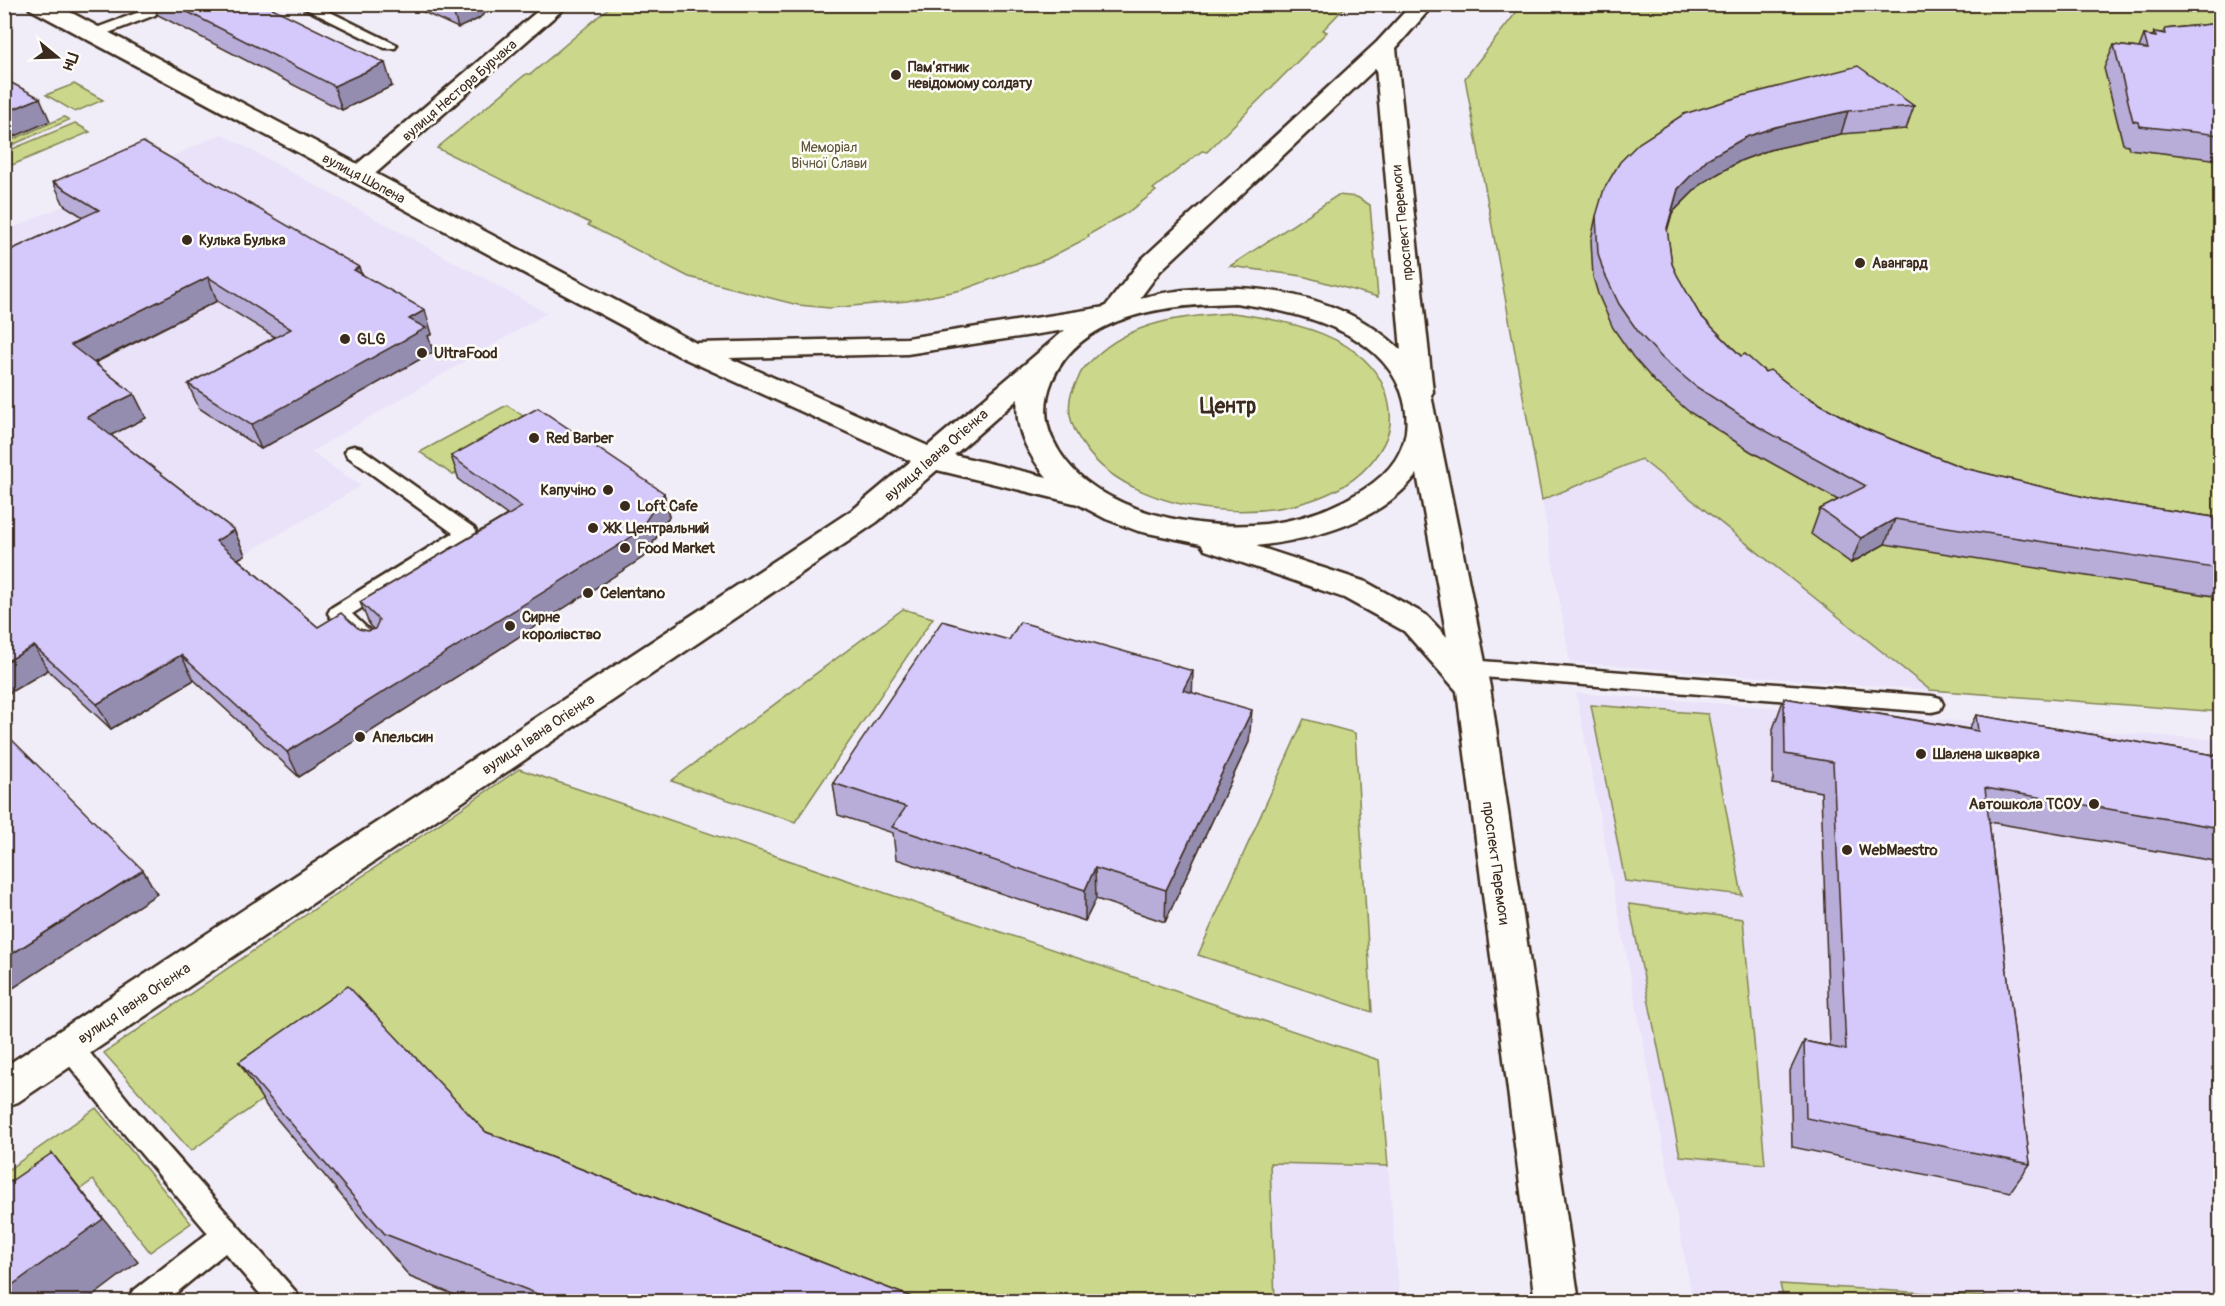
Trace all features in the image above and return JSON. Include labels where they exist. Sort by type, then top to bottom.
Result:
[{"type":"main road","name":"вулиця Шопена","points":[[38,4],[689,350],[932,459],[1086,496]]},
{"type":"main road","name":"вулиця Нестора Бурчака","points":[[358,175],[559,4]]},
{"type":"main road","points":[[1114,314],[1151,265],[1385,48],[1424,4]]},
{"type":"main road","name":"проспект Перемоги","points":[[1385,48],[1421,412],[1471,677],[1557,1302]]},
{"type":"main road","points":[[689,350],[907,346],[1114,314],[1152,302],[1193,296],[1235,295],[1278,300],[1317,311],[1353,327],[1383,347],[1406,371],[1421,412],[1415,455],[1396,481],[1366,504],[1328,521],[1283,532],[1234,536],[1184,532]]},
{"type":"main road","name":"вулиця Івана Огієнка","points":[[4,1089],[866,515],[1077,334],[1114,314]]},
{"type":"main road","points":[[1054,353],[1036,382],[1030,408],[1034,434],[1047,459],[1086,496],[1129,518],[1184,532],[1355,590],[1414,623],[1471,677]]},
{"type":"lane","points":[[302,4],[390,45]]},
{"type":"lane","points":[[93,34],[150,12]]},
{"type":"lane","points":[[354,452],[467,533],[338,613],[377,646]]},
{"type":"lane","points":[[1471,677],[1932,704]]},
{"type":"lane","points":[[69,1046],[125,1116],[286,1302]]},
{"type":"lane","points":[[142,1302],[227,1235]]},
{"type":"shaded area","points":[[222,134],[547,313],[311,452],[361,486],[5,696],[4,232]]},
{"type":"shaded area","points":[[1641,458],[1930,690],[1570,662],[1542,500]]},
{"type":"shaded area","points":[[1576,693],[2220,740],[2220,1301],[2056,1301],[1781,1284],[1784,1301],[1693,1301]]},
{"type":"shaded area","points":[[1270,1163],[1388,1166],[1400,1301],[1275,1301]]},
{"type":"green space","name":"Меморіал Вічної Слави","points":[[612,5],[1347,5],[1323,30],[1327,32],[1207,152],[1202,151],[1153,189],[1156,191],[1128,212],[1088,235],[1089,237],[1047,259],[962,290],[907,301],[830,308],[798,305],[689,277],[588,225],[590,223],[437,148],[526,74],[531,74]]},
{"type":"green space","name":"Авангард","points":[[1522,5],[2220,5],[2220,712],[1930,690],[1641,459],[1542,500],[1465,78]]},
{"type":"green space","points":[[74,84],[103,100],[75,112],[46,95]]},
{"type":"green space","points":[[64,117],[69,120],[5,148],[5,143]]},
{"type":"green space","points":[[75,123],[90,132],[5,168],[5,152]]},
{"type":"green space","points":[[1338,195],[1357,197],[1370,205],[1378,297],[1302,276],[1230,266]]},
{"type":"green space","points":[[1233,313],[1277,320],[1322,334],[1362,357],[1376,373],[1389,403],[1390,421],[1387,437],[1373,460],[1346,484],[1311,500],[1270,509],[1226,510],[1183,504],[1143,492],[1109,472],[1084,446],[1071,419],[1070,397],[1084,367],[1094,358],[1109,346],[1141,328],[1177,319]]},
{"type":"green space","points":[[507,405],[539,427],[453,475],[420,452]]},
{"type":"green space","points":[[903,609],[933,618],[795,822],[671,781]]},
{"type":"green space","points":[[1591,705],[1708,714],[1742,895],[1625,881]]},
{"type":"green space","points":[[1304,719],[1355,733],[1372,1012],[1198,955]]},
{"type":"green space","points":[[519,769],[1379,1060],[1388,1166],[1270,1163],[1275,1301],[862,1301],[516,1166],[376,1018],[191,1151],[104,1053]]},
{"type":"green space","points":[[1629,904],[1743,919],[1765,1164],[1680,1156]]},
{"type":"green space","points":[[96,1108],[191,1223],[150,1252],[93,1180],[5,1243],[5,1172]]},
{"type":"green space","points":[[1780,1284],[2056,1301],[1784,1301]]},
{"type":"building","points":[[172,4],[264,4],[385,63],[334,86]]},
{"type":"building","points":[[2220,23],[2220,135],[2139,126],[2138,122],[2133,121],[2114,45],[2148,49],[2144,35],[2156,37],[2154,32],[2166,34],[2165,29]]},
{"type":"building","points":[[1858,66],[1914,106],[1848,111],[1775,127],[1746,137],[1707,159],[1678,189],[1667,228],[1672,264],[1700,315],[1741,356],[1745,354],[1765,372],[1770,370],[1800,393],[1863,428],[1964,468],[2093,499],[2220,518],[2220,569],[1895,519],[1861,538],[1820,509],[1866,486],[1757,426],[1695,386],[1662,358],[1639,333],[1619,304],[1603,270],[1598,253],[1596,216],[1604,189],[1620,162],[1639,143],[1684,114],[1742,96]]},
{"type":"building","points":[[4,79],[40,98],[4,113]]},
{"type":"building","points":[[143,142],[359,267],[354,270],[425,310],[409,319],[426,328],[251,425],[188,384],[291,329],[208,277],[71,345],[134,394],[87,417],[234,530],[216,541],[318,627],[341,613],[359,629],[368,631],[375,629],[379,620],[360,602],[522,507],[451,456],[538,408],[664,493],[639,531],[287,752],[181,655],[97,704],[34,646],[4,663],[4,253],[99,210],[53,182]]},
{"type":"building","points":[[942,621],[1009,640],[1020,622],[1193,671],[1183,690],[1252,710],[1166,890],[1095,868],[1085,890],[892,827],[906,807],[833,783]]},
{"type":"building","points":[[1784,698],[1978,731],[1976,715],[2220,756],[2220,828],[1985,788],[2030,1164],[1806,1118],[1804,1041],[1846,1050],[1833,762],[1785,754]]},
{"type":"building","points":[[4,732],[143,870],[4,959]]},
{"type":"building","points":[[348,986],[486,1132],[924,1302],[558,1302],[385,1234],[239,1062]]},
{"type":"building","points":[[52,1153],[103,1219],[4,1291],[4,1186]]},
{"type":"place","name":"Пам’ятник невідомому солдату","points":[[896,75]]},
{"type":"place","name":"Кулька Булька","points":[[187,240]]},
{"type":"place","name":"Авангард","points":[[1860,263]]},
{"type":"place","name":"GLG","points":[[345,339]]},
{"type":"place","name":"UltraFood","points":[[422,353]]},
{"type":"place","name":"Red Barber","points":[[534,438]]},
{"type":"place","name":"Капучіно","points":[[608,490]]},
{"type":"place","name":"Loft Cafe","points":[[625,506]]},
{"type":"place","name":"ЖК Центральний","points":[[593,528]]},
{"type":"place","name":"Food Market","points":[[625,548]]},
{"type":"place","name":"Celentano","points":[[588,593]]},
{"type":"place","name":"Сирне королівство","points":[[510,626]]},
{"type":"place","name":"Апельсин","points":[[360,737]]},
{"type":"place","name":"Шалена шкварка","points":[[1921,754]]},
{"type":"place","name":"Автошкола ТСОУ","points":[[2094,804]]},
{"type":"place","name":"WebMaestro","points":[[1847,850]]},
{"type":"district","name":"Центр","points":[[1228,406]]}]
